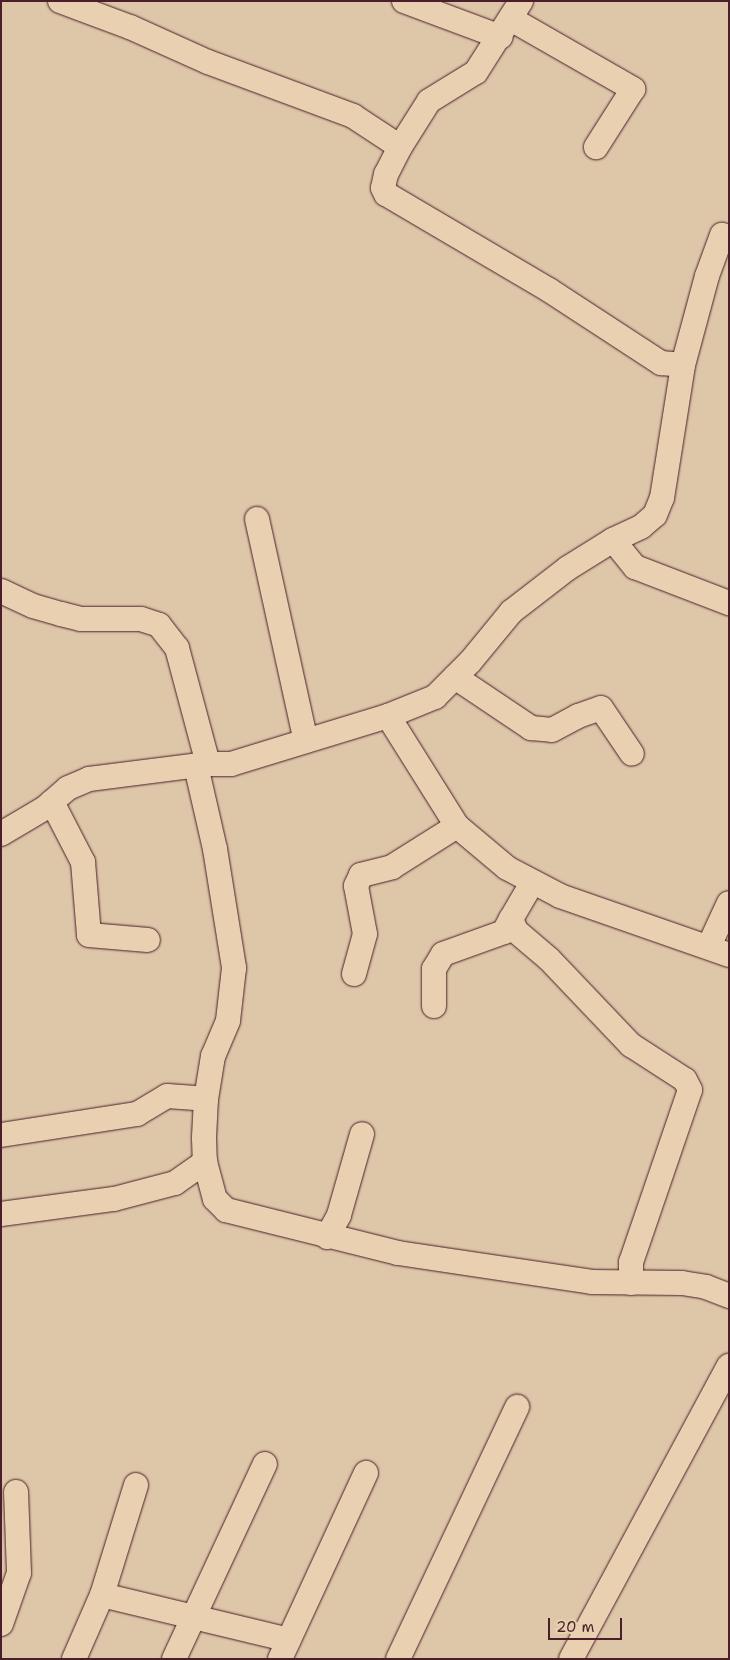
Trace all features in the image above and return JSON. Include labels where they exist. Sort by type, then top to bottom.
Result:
[{"type":"street","points":[[60,1],[130,27],[208,62],[353,116],[400,147]]},
{"type":"street","points":[[404,1],[511,19],[633,89],[596,147]]},
{"type":"street","points":[[511,19],[476,72],[429,101],[400,147],[386,174],[383,188],[386,194],[549,290],[661,363],[683,365]]},
{"type":"street","points":[[1,834],[52,802],[68,788],[89,779],[202,765],[231,764],[388,716],[436,697],[511,612],[568,568],[613,540],[641,527],[655,515],[662,498],[683,365],[707,276],[726,234]]},
{"type":"street","points":[[257,518],[306,741]]},
{"type":"street","points":[[613,540],[635,567],[729,603]]},
{"type":"street","points":[[1,591],[33,606],[81,619],[141,620],[159,625],[177,648],[202,765],[234,968],[233,998],[228,1021],[213,1056],[206,1099],[205,1162],[215,1199],[226,1210],[327,1237],[478,1266],[592,1282],[682,1283],[706,1287],[729,1296]]},
{"type":"street","points":[[455,677],[531,728],[552,730],[578,716],[601,708],[632,754]]},
{"type":"street","points":[[388,716],[457,826],[507,868],[532,882],[576,902],[719,951],[729,903]]},
{"type":"street","points":[[52,802],[82,862],[89,935],[148,940]]},
{"type":"street","points":[[354,974],[365,934],[356,886],[361,875],[392,867],[457,826]]},
{"type":"street","points":[[434,1006],[434,969],[443,954],[504,932],[532,882]]},
{"type":"street","points":[[511,919],[516,931],[549,960],[631,1045],[685,1080],[690,1090],[631,1262],[631,1283]]},
{"type":"street","points":[[1,1136],[137,1114],[167,1096],[206,1099]]},
{"type":"street","points":[[327,1237],[339,1215],[362,1134]]},
{"type":"street","points":[[1,1214],[114,1199],[175,1183],[205,1162]]},
{"type":"street","points":[[571,1659],[729,1366]]},
{"type":"street","points":[[398,1659],[516,1407]]},
{"type":"street","points":[[174,1659],[195,1618],[265,1464]]},
{"type":"street","points":[[102,1595],[195,1618],[284,1649],[366,1473]]},
{"type":"street","points":[[74,1659],[102,1595],[136,1485]]},
{"type":"street","points":[[1,1624],[20,1573],[16,1492]]}]
